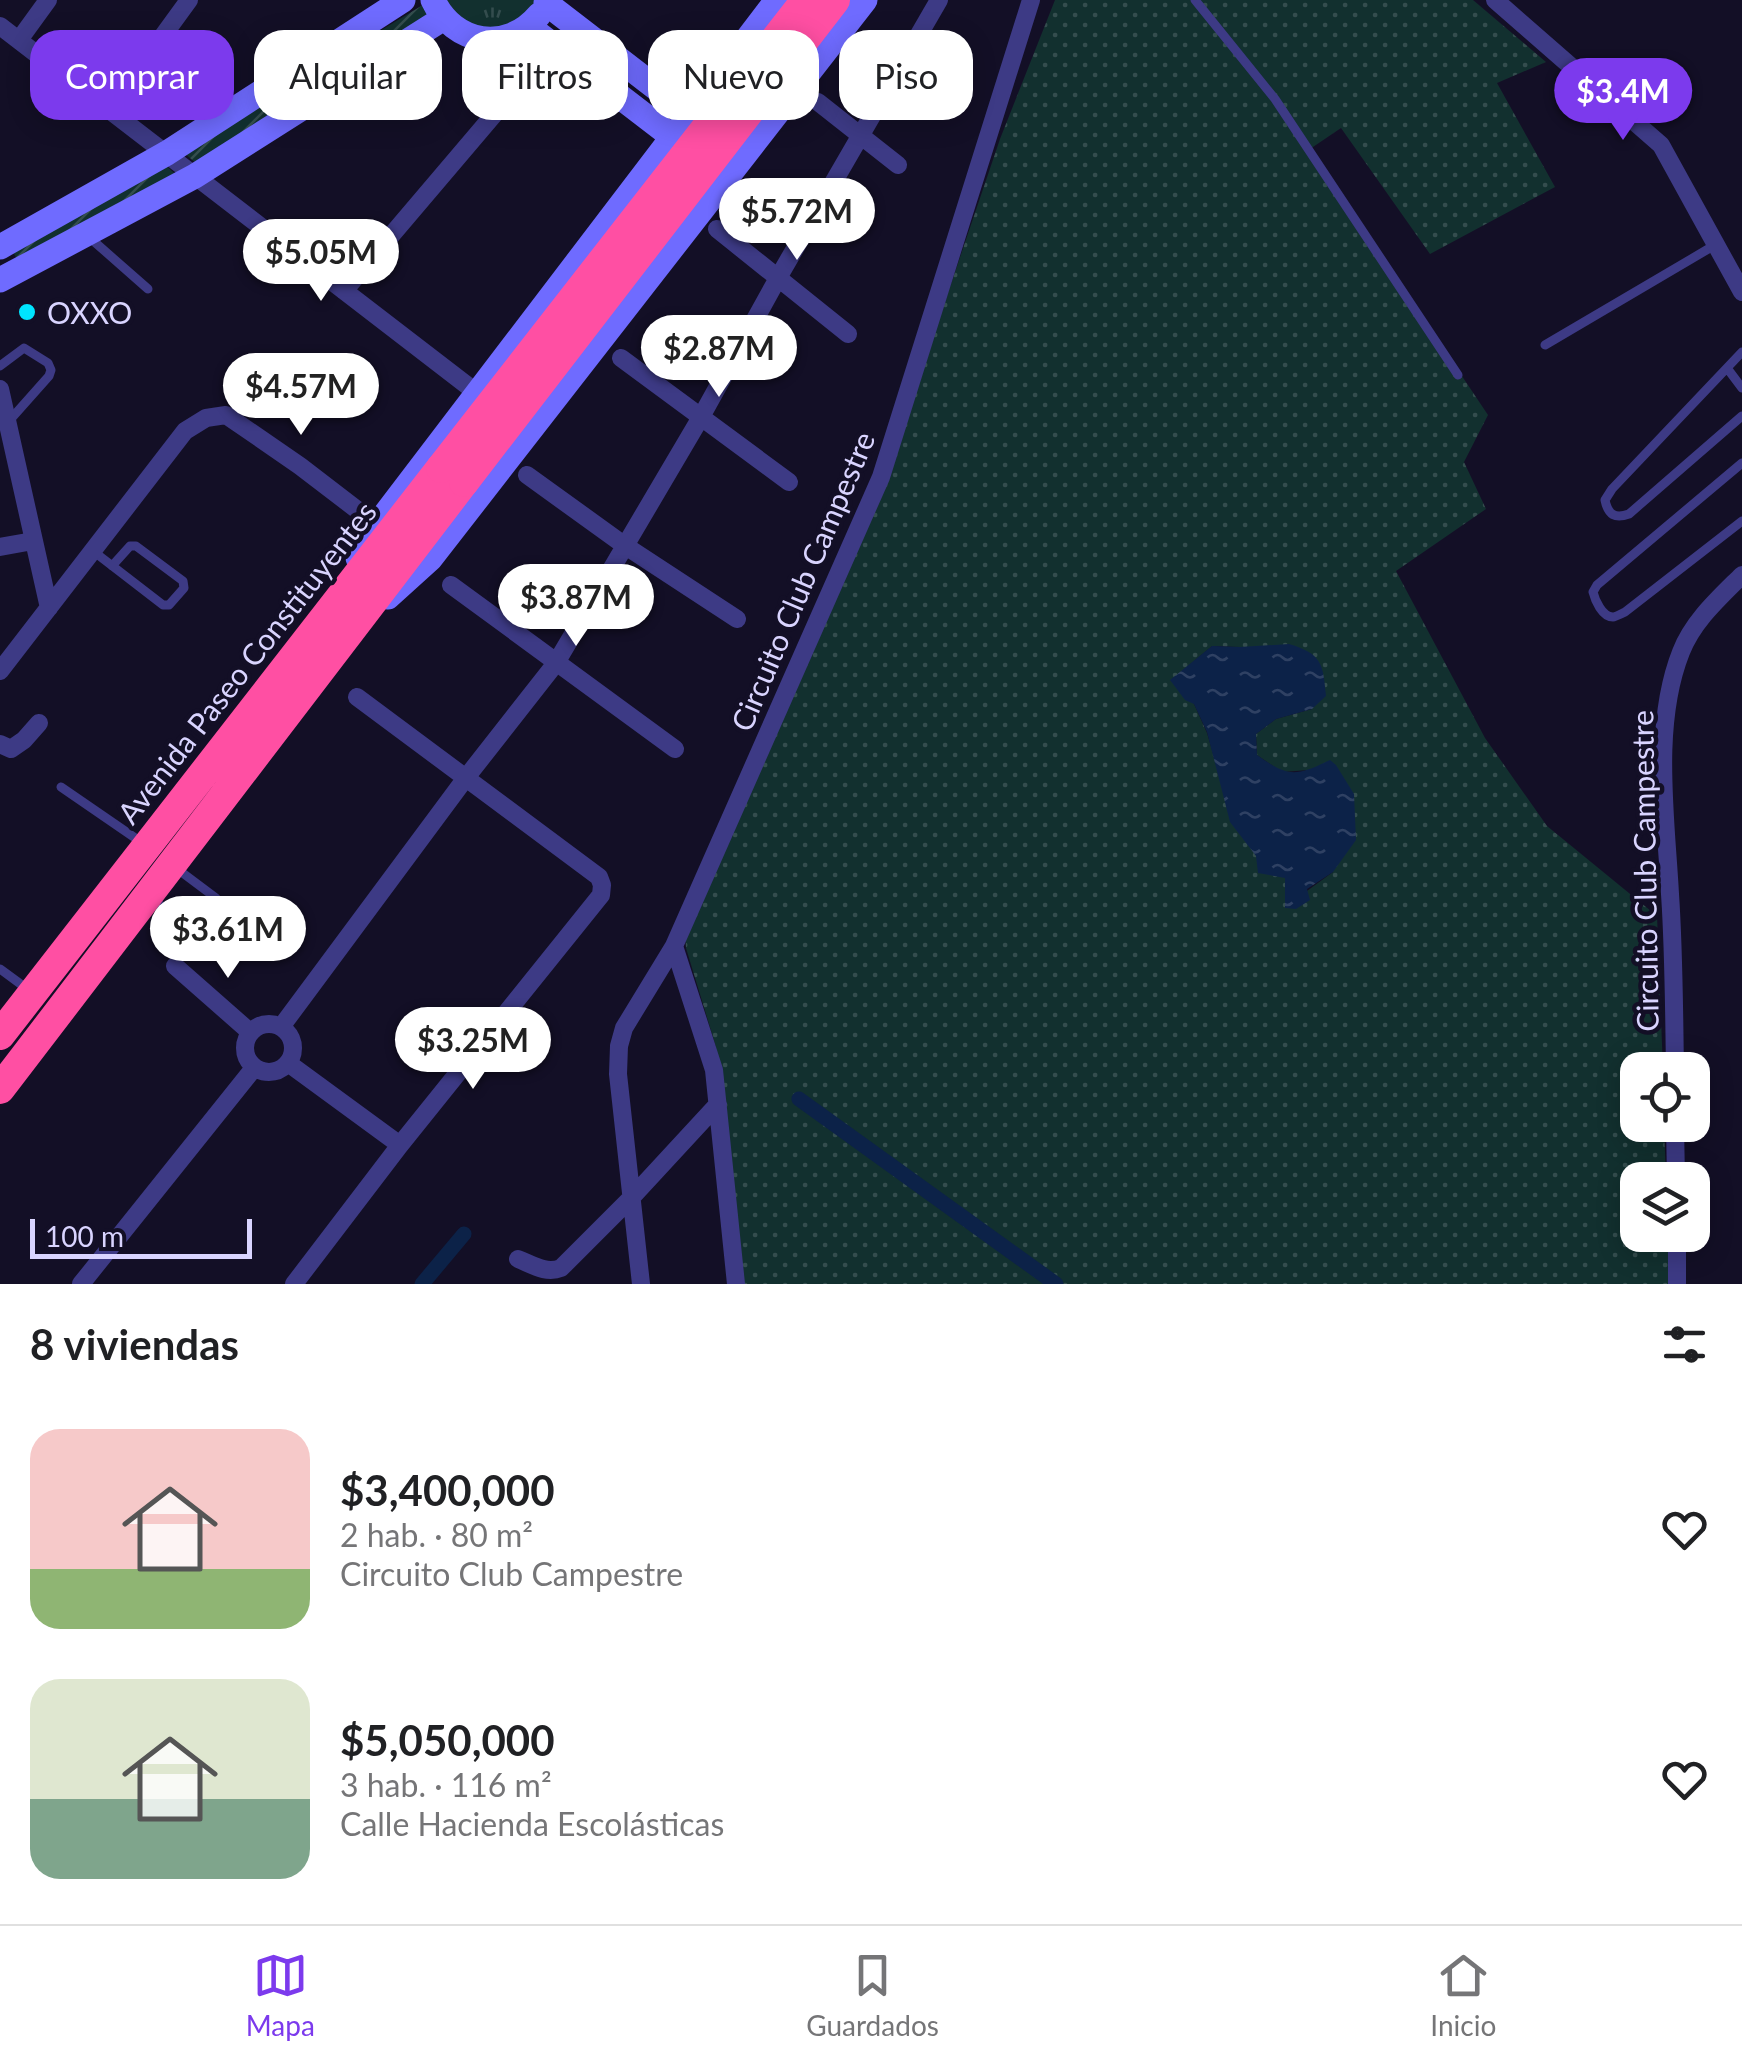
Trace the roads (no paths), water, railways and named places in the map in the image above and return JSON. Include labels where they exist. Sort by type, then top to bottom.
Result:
[{"type":"highway","name":"Avenida Paseo Constituyentes","points":[[0,1036],[147,846],[336,625],[806,0]]},
{"type":"highway","name":"Avenida Paseo Constituyentes","points":[[452,475],[835,0]]},
{"type":"highway","name":"Avenida Paseo Constituyentes","points":[[0,1089],[172,865],[336,625]]},
{"type":"main road","points":[[1,245],[167,153],[403,0]]},
{"type":"main road","points":[[754,30],[777,0]]},
{"type":"main road","points":[[336,625],[430,559],[864,0]]},
{"type":"main road","points":[[9,275],[195,176],[439,9],[462,32],[482,39],[509,36],[528,26],[547,1],[648,81]]},
{"type":"main road","points":[[528,26],[533,30]]},
{"type":"main road","points":[[628,103],[726,178]]},
{"type":"main road","points":[[336,625],[377,525],[685,120]]},
{"type":"main road","name":"Avenida Paseo Constituyentes","points":[[0,1103],[68,1002]]},
{"type":"street","points":[[18,40],[48,0]]},
{"type":"street","points":[[167,30],[189,0]]},
{"type":"street","points":[[281,1026],[556,664],[940,0]]},
{"type":"street","name":"Circuito Club Campestre","points":[[641,1284],[618,1074],[624,1028],[674,946],[881,477],[1031,0]]},
{"type":"street","points":[[1495,0],[1661,145],[1742,292]]},
{"type":"street","points":[[0,26],[30,49]]},
{"type":"street","points":[[819,103],[898,165]]},
{"type":"street","points":[[122,120],[478,393]]},
{"type":"street","points":[[344,292],[489,120]]},
{"type":"street","points":[[717,228],[848,334]]},
{"type":"street","points":[[1,245],[9,275]]},
{"type":"street","points":[[621,358],[789,482]]},
{"type":"street","points":[[0,389],[4,424],[49,608]]},
{"type":"street","points":[[0,672],[186,431],[206,418],[226,415],[377,525]]},
{"type":"street","points":[[527,475],[737,619]]},
{"type":"street","points":[[0,547],[34,541]]},
{"type":"street","name":"Circuito Club Campestre","points":[[1675,1052],[1664,767],[1668,697],[1682,650],[1702,616],[1742,575]]},
{"type":"street","points":[[452,584],[675,749]]},
{"type":"street","points":[[294,1284],[400,1144],[600,895],[602,885],[599,877],[357,697]]},
{"type":"street","points":[[0,744],[16,747],[38,723]]},
{"type":"street","points":[[674,946],[714,1070],[736,1284]]},
{"type":"street","points":[[175,966],[250,1032]]},
{"type":"street","points":[[266,1023],[281,1026],[294,1045],[288,1064],[272,1072],[254,1068],[244,1050],[250,1032],[266,1023]]},
{"type":"street","points":[[288,1064],[400,1144]]},
{"type":"street","points":[[81,1284],[254,1068]]},
{"type":"street","points":[[518,1259],[547,1271],[561,1268],[718,1104]]},
{"type":"street","points":[[1676,1252],[1677,1284]]},
{"type":"lane","points":[[1195,0],[1275,99],[1458,374]]},
{"type":"lane","points":[[86,234],[148,288]]},
{"type":"lane","points":[[1545,345],[1716,244]]},
{"type":"lane","points":[[0,366],[24,348],[48,363],[51,370],[4,424]]},
{"type":"lane","points":[[1741,354],[1612,489],[1605,500],[1606,509],[1613,516],[1629,514],[1742,416]]},
{"type":"lane","points":[[1727,368],[1742,388]]},
{"type":"lane","points":[[1742,463],[1597,585],[1595,602],[1614,618],[1625,612],[1742,521]]},
{"type":"lane","points":[[93,552],[163,605],[169,605],[184,588],[183,581],[136,546],[130,546],[112,566]]},
{"type":"lane","points":[[61,787],[147,846]]},
{"type":"lane","points":[[148,896],[193,928],[216,898],[172,865]]},
{"type":"lane","points":[[0,969],[32,993]]},
{"type":"water","points":[[1289,644],[1319,661],[1326,696],[1312,709],[1276,719],[1256,734],[1257,755],[1284,771],[1300,772],[1330,760],[1336,765],[1354,794],[1356,840],[1333,872],[1307,889],[1310,900],[1296,909],[1285,908],[1285,878],[1258,873],[1256,856],[1230,822],[1207,732],[1194,704],[1185,700],[1170,680],[1212,646]]},
{"type":"waterway","points":[[799,1099],[1056,1284]]},
{"type":"waterway","points":[[422,1284],[464,1234]]},
{"type":"place","name":"OXXO","points":[[27,312]]}]
